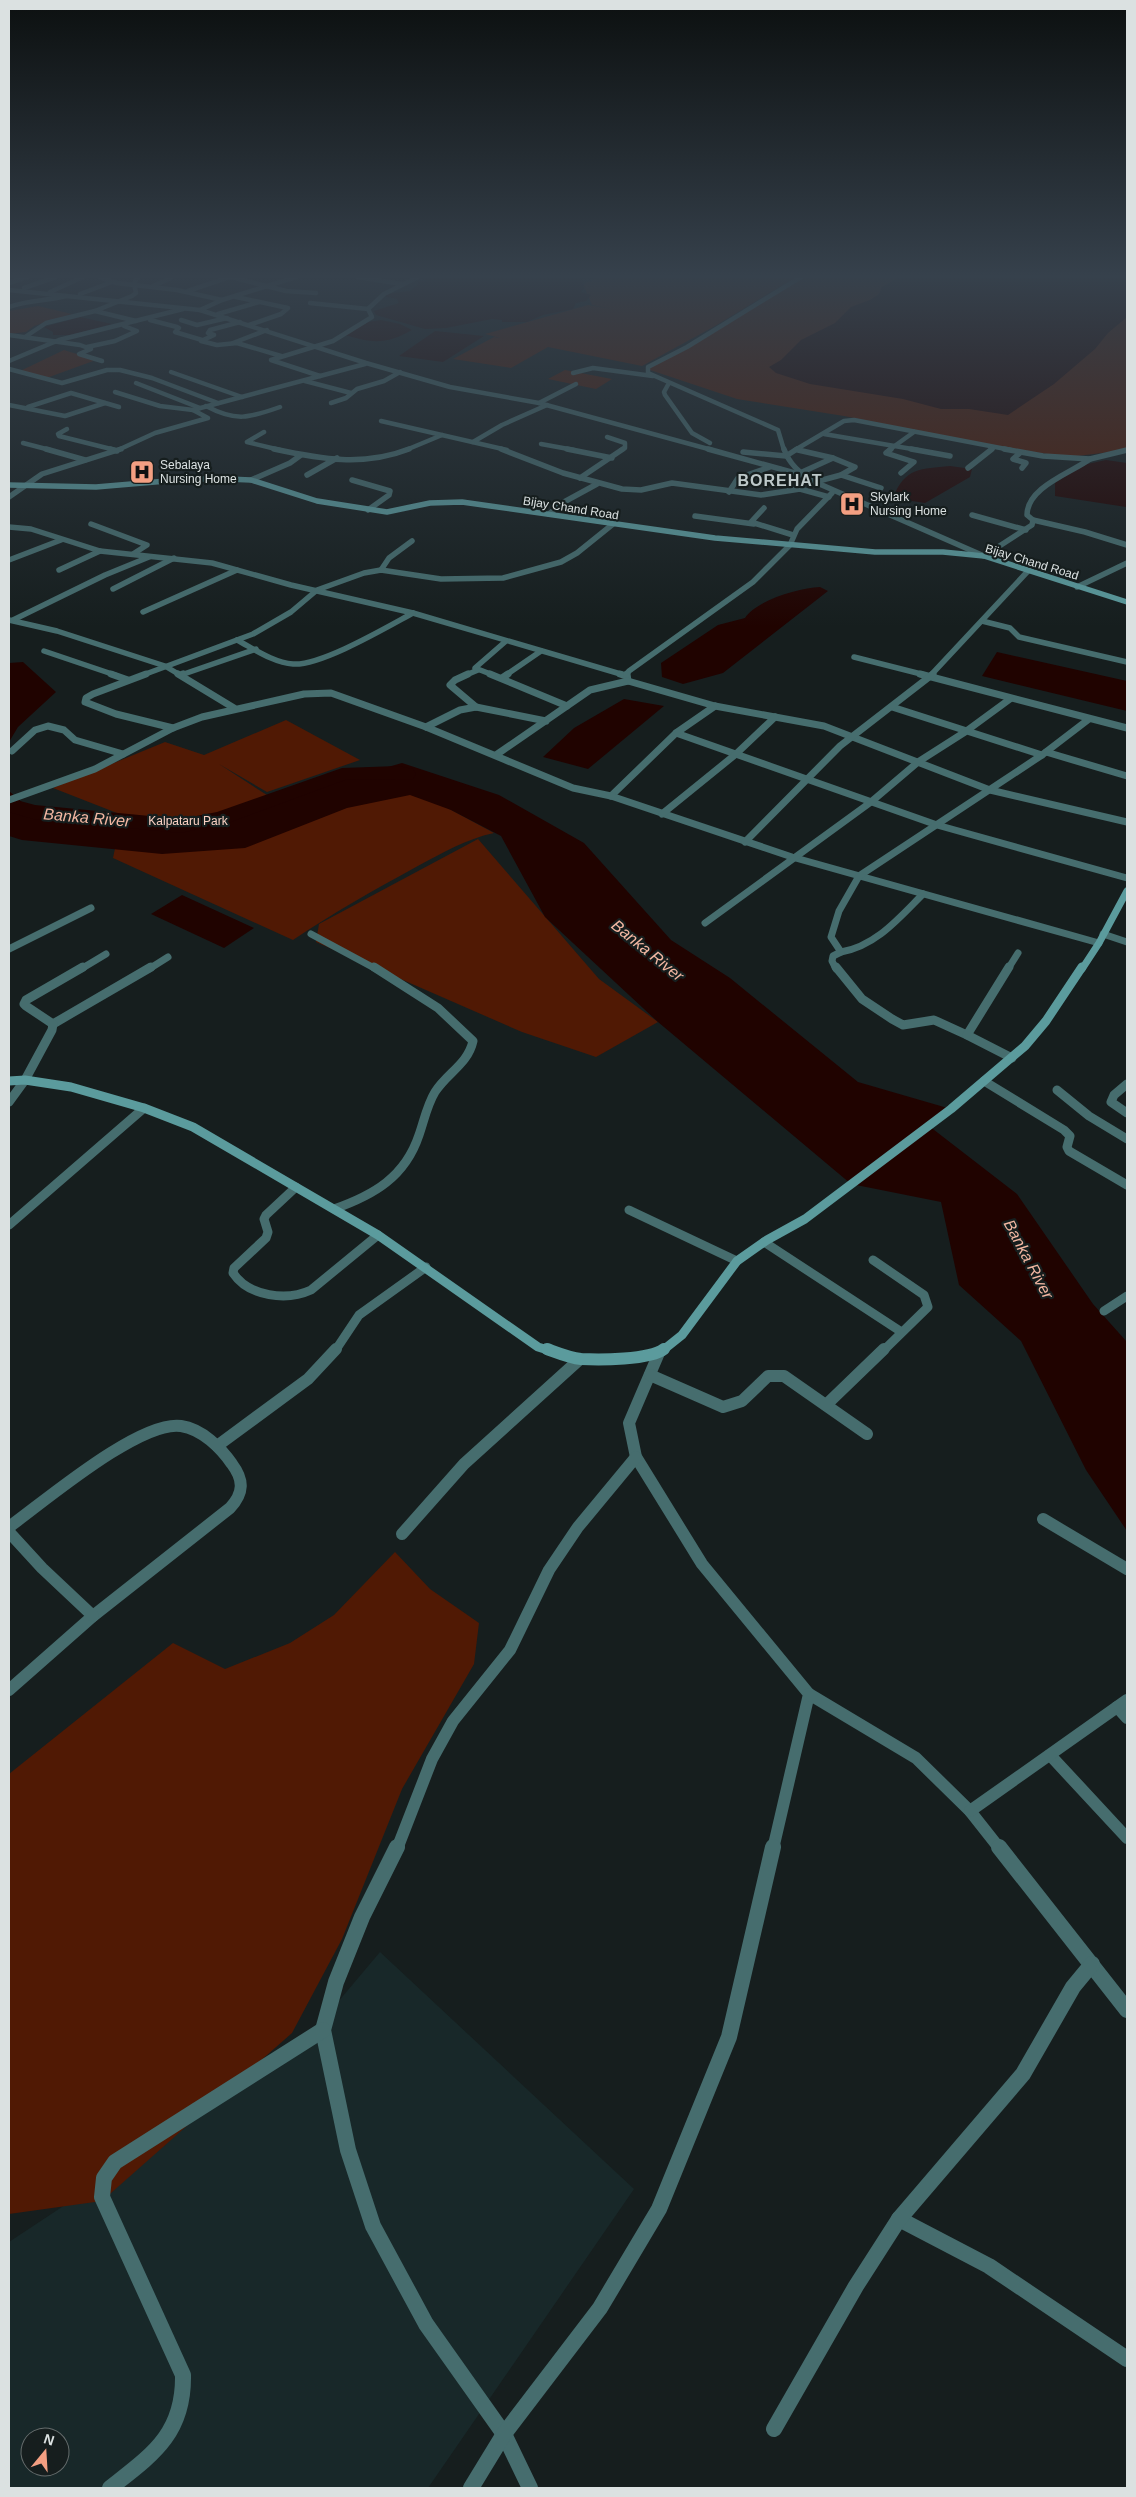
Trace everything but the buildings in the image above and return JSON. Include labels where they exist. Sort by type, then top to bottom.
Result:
[{"type":"main road","name":"Bijay Chand Road","points":[[9,485],[96,487],[190,479],[251,480],[310,499],[368,510],[401,511],[430,503],[462,502],[715,538],[875,552],[943,552],[984,556],[1028,572],[1127,602]]},
{"type":"main road","points":[[9,1081],[25,1080],[71,1087],[144,1108],[193,1127],[378,1235],[538,1347],[580,1359],[625,1358],[659,1354],[682,1335],[737,1262],[764,1242],[805,1219],[951,1109],[1026,1046],[1046,1021],[1099,943],[1127,891]]},
{"type":"street","points":[[27,407],[69,394]]},
{"type":"street","points":[[73,394],[118,407]]},
{"type":"street","points":[[9,496],[42,474],[117,451],[155,433],[208,418],[194,410],[160,406],[121,394]]},
{"type":"street","points":[[165,394],[224,415],[241,419],[280,407]]},
{"type":"street","points":[[193,394],[218,403]]},
{"type":"street","points":[[232,394],[242,397]]},
{"type":"street","points":[[194,410],[255,394]]},
{"type":"street","points":[[331,403],[346,398],[350,394]]},
{"type":"street","points":[[480,394],[547,405],[801,474],[835,491],[984,556],[1026,530],[1032,525],[1033,520]]},
{"type":"street","points":[[539,403],[557,394]]},
{"type":"street","points":[[664,394],[697,438],[746,453],[786,456],[844,421],[862,421],[1020,453],[1090,459],[1127,450]]},
{"type":"street","points":[[692,394],[778,430],[786,456],[801,474]]},
{"type":"street","points":[[9,404],[65,416],[105,403]]},
{"type":"street","points":[[473,442],[502,425],[547,405]]},
{"type":"street","points":[[381,420],[513,452],[597,484],[632,490],[672,483],[729,492],[772,495],[800,489],[829,496]]},
{"type":"street","points":[[67,429],[58,434],[59,436],[117,451]]},
{"type":"street","points":[[264,432],[247,442],[301,455],[371,460],[417,446],[442,435]]},
{"type":"street","points":[[901,473],[914,462],[887,454],[886,452],[914,432]]},
{"type":"street","points":[[824,434],[867,444],[893,446],[950,456]]},
{"type":"street","points":[[580,478],[621,452],[626,445],[608,437]]},
{"type":"street","points":[[23,443],[86,460]]},
{"type":"street","points":[[541,444],[612,458]]},
{"type":"street","points":[[968,468],[993,448]]},
{"type":"street","points":[[798,450],[833,458],[855,467],[841,475],[816,482]]},
{"type":"street","points":[[1020,453],[1013,459],[1026,463],[1022,468]]},
{"type":"street","points":[[251,480],[290,463],[301,455]]},
{"type":"street","points":[[307,475],[337,458]]},
{"type":"street","points":[[801,474],[833,458]]},
{"type":"street","points":[[1090,459],[1073,472],[1042,488],[1030,500],[1027,515],[1033,520],[1077,530],[1127,545]]},
{"type":"street","points":[[729,492],[738,478],[770,467]]},
{"type":"street","points":[[841,475],[881,488]]},
{"type":"street","points":[[352,480],[390,492],[389,495],[368,510]]},
{"type":"street","points":[[549,514],[564,502],[597,484]]},
{"type":"street","points":[[496,755],[590,690],[627,679],[637,665],[753,582],[790,545],[793,535],[835,491]]},
{"type":"street","points":[[754,524],[751,520],[764,508]]},
{"type":"street","points":[[972,514],[1026,530]]},
{"type":"street","points":[[695,516],[754,524],[793,535]]},
{"type":"street","points":[[91,524],[148,545],[132,554]]},
{"type":"street","points":[[173,728],[116,714],[85,702],[86,698],[274,624],[317,590],[364,573],[381,570],[441,579],[487,580],[503,578],[561,562],[577,553],[613,524]]},
{"type":"street","points":[[9,527],[31,529],[100,551],[212,563],[291,585],[413,613],[627,679],[640,686],[715,706],[824,726],[990,790],[1127,822]]},
{"type":"street","points":[[9,560],[62,540]]},
{"type":"street","points":[[381,570],[389,558],[412,541]]},
{"type":"street","points":[[59,570],[100,551]]},
{"type":"street","points":[[10,620],[105,575],[152,556]]},
{"type":"street","points":[[113,589],[175,558]]},
{"type":"street","points":[[1077,587],[1127,563]]},
{"type":"street","points":[[144,612],[236,570]]},
{"type":"street","points":[[745,842],[805,779],[851,737],[929,678],[1028,572]]},
{"type":"street","points":[[237,640],[292,664],[305,663],[413,613]]},
{"type":"street","points":[[10,620],[65,634],[165,666],[234,708]]},
{"type":"street","points":[[982,621],[1010,628],[1019,637],[1028,640],[1127,662]]},
{"type":"street","points":[[478,670],[475,665],[506,641]]},
{"type":"street","points":[[181,675],[256,649]]},
{"type":"street","points":[[44,652],[128,680]]},
{"type":"street","points":[[502,678],[541,652]]},
{"type":"street","points":[[854,657],[1127,728]]},
{"type":"street","points":[[476,707],[450,686],[455,680],[478,670],[502,678],[567,706]]},
{"type":"street","points":[[9,800],[95,769],[173,728],[234,708],[304,694],[331,693],[426,727],[573,788],[611,796],[792,857],[1099,943]]},
{"type":"street","points":[[705,922],[792,857],[871,802],[918,762],[965,732],[1010,699]]},
{"type":"street","points":[[611,796],[676,734],[715,706]]},
{"type":"street","points":[[426,727],[460,710],[476,707],[546,721]]},
{"type":"street","points":[[892,707],[965,732],[1127,776]]},
{"type":"street","points":[[662,814],[736,754],[775,717]]},
{"type":"street","points":[[841,952],[832,940],[831,933],[839,911],[859,876],[990,790],[1089,719]]},
{"type":"street","points":[[12,751],[32,731],[42,726],[48,726],[63,730],[74,740],[123,754]]},
{"type":"street","points":[[676,734],[937,825],[1127,878]]},
{"type":"street","points":[[923,894],[867,944],[851,952],[841,952],[833,956],[832,961],[845,982],[866,1003],[903,1025],[934,1020],[1012,1058]]},
{"type":"street","points":[[9,949],[92,908]]},
{"type":"street","points":[[311,934],[419,994],[442,1011],[473,1041],[469,1055],[435,1092],[408,1162],[388,1184],[365,1199],[334,1209]]},
{"type":"street","points":[[1103,934],[1127,942]]},
{"type":"street","points":[[967,1036],[1018,953]]},
{"type":"street","points":[[53,1024],[26,1006],[24,1004],[26,1000],[106,954]]},
{"type":"street","points":[[53,1024],[168,957]]},
{"type":"street","points":[[9,1102],[25,1080],[52,1030],[53,1024]]},
{"type":"street","points":[[984,1082],[1064,1130],[1070,1136],[1067,1147],[1069,1151],[1127,1185]]},
{"type":"street","points":[[1127,1084],[1114,1095],[1111,1102],[1127,1112]]},
{"type":"street","points":[[1057,1090],[1089,1116],[1127,1139]]},
{"type":"street","points":[[9,1225],[144,1108]]},
{"type":"street","points":[[296,1187],[266,1215],[264,1220],[268,1228],[266,1238],[234,1268],[233,1274],[235,1278],[260,1292],[275,1297],[288,1298],[300,1296],[311,1290],[378,1235]]},
{"type":"street","points":[[629,1210],[737,1262]]},
{"type":"street","points":[[764,1242],[900,1331]]},
{"type":"street","points":[[826,1405],[900,1331],[924,1313],[928,1307],[928,1302],[924,1295],[873,1260]]},
{"type":"street","points":[[217,1446],[308,1379],[338,1348],[346,1331],[359,1315],[426,1267]]},
{"type":"street","points":[[1104,1312],[1127,1296]]},
{"type":"street","points":[[659,1354],[629,1423],[636,1457],[702,1564],[809,1694],[916,1758],[970,1811],[1127,2010]]},
{"type":"street","points":[[402,1534],[425,1503],[450,1478],[580,1359]]},
{"type":"street","points":[[650,1375],[722,1407],[731,1408],[739,1404],[768,1376],[775,1374],[792,1380],[867,1434]]},
{"type":"street","points":[[9,1527],[128,1442],[148,1430],[165,1426],[184,1426],[201,1434],[217,1446],[232,1464],[241,1481],[241,1491],[237,1501],[93,1616],[9,1690]]},
{"type":"street","points":[[530,2488],[504,2434],[426,2324],[373,2226],[348,2150],[323,2030],[336,1982],[347,1954],[362,1918],[396,1851],[432,1759],[453,1721],[510,1650],[548,1570],[578,1527],[636,1457]]},
{"type":"street","points":[[1043,1519],[1127,1569]]},
{"type":"street","points":[[9,1532],[42,1568],[93,1616]]},
{"type":"street","points":[[471,2488],[504,2434],[600,2308],[659,2209],[729,2037],[809,1694]]},
{"type":"street","points":[[970,1811],[1122,1704],[1127,1718]]},
{"type":"street","points":[[1050,1755],[1127,1838]]},
{"type":"street","points":[[774,2429],[856,2286],[899,2220],[956,2156],[1023,2074],[1073,1987],[1092,1964]]},
{"type":"street","points":[[110,2488],[158,2449],[172,2429],[183,2402],[183,2375],[102,2197],[100,2184],[105,2173],[115,2162],[323,2030]]},
{"type":"street","points":[[899,2220],[988,2266],[1127,2359]]},
{"type":"shaded area","points":[[380,1952],[634,2189],[428,2488],[9,2488],[9,2242],[295,2053]]},
{"type":"green space","points":[[721,394],[1127,394],[1127,450],[1077,456],[1055,455],[1011,449],[844,416],[737,399]]},
{"type":"green space","name":"Kalpataru Park","points":[[286,720],[360,760],[267,792],[219,764],[287,808],[396,788],[429,798],[494,833],[464,843],[435,857],[323,920],[293,940],[113,858],[122,815],[53,788],[165,742],[204,755]]},
{"type":"green space","points":[[478,839],[599,979],[658,1022],[596,1057],[522,1032],[316,942],[319,924]]},
{"type":"green space","points":[[395,1552],[430,1589],[479,1623],[474,1664],[402,1789],[342,1939],[292,2033],[102,2201],[9,2214],[9,1774],[173,1643],[225,1669],[290,1643],[334,1615]]},
{"type":"water","points":[[869,394],[1040,394],[1008,415],[969,409],[941,409],[903,399]]},
{"type":"water","points":[[1106,460],[1127,463],[1126,507],[1055,496],[1055,483],[1083,465]]},
{"type":"water","points":[[950,466],[972,469],[970,477],[925,503],[893,498],[903,480],[909,475],[922,469]]},
{"type":"water","points":[[820,587],[828,591],[723,673],[683,684],[662,677],[661,663],[718,625],[745,618],[759,606],[779,596]]},
{"type":"water","points":[[997,652],[1127,681],[1127,711],[982,676]]},
{"type":"water","points":[[23,662],[56,692],[18,727],[9,742],[9,663]]},
{"type":"water","points":[[624,699],[664,706],[588,769],[543,757],[574,728]]},
{"type":"water","points":[[402,763],[499,795],[584,843],[671,940],[730,978],[858,1082],[951,1109],[929,1126],[1017,1194],[1093,1304],[1127,1342],[1127,1531],[1086,1470],[1021,1341],[959,1285],[941,1202],[851,1184],[658,1022],[545,917],[501,836],[451,810],[410,795],[347,808],[245,848],[162,854],[22,840],[9,836],[9,791],[33,812],[181,826]]},
{"type":"water","points":[[182,895],[254,928],[224,948],[151,914]]},
{"type":"waterway","name":"Banka River","points":[[9,805],[33,812],[181,826],[223,817],[342,774],[398,772],[405,774]]},
{"type":"place","name":"Sebalaya Nursing Home","points":[[142,472]]},
{"type":"place","name":"Skylark Nursing Home","points":[[852,504]]},
{"type":"district","name":"BOREHAT","points":[[780,480]]}]
